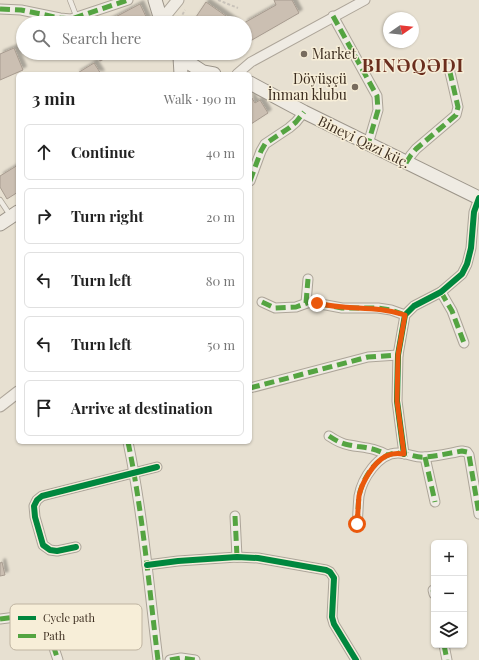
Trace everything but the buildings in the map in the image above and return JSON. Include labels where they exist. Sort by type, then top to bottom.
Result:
[{"type":"main road","points":[[155,0],[160,16]]},
{"type":"main road","points":[[179,60],[180,72]]},
{"type":"main road","points":[[186,60],[204,72]]},
{"type":"main road","name":"Bineyi Qazi küç.","points":[[252,84],[304,112],[479,198]]},
{"type":"main road","points":[[0,224],[15,214]]},
{"type":"street","points":[[84,16],[128,0]]},
{"type":"street","points":[[165,16],[178,0]]},
{"type":"street","points":[[239,72],[251,62],[333,16],[365,0]]},
{"type":"street","points":[[0,9],[21,10],[50,16]]},
{"type":"street","points":[[333,16],[377,96],[378,110],[368,144]]},
{"type":"street","points":[[406,163],[416,149],[456,115],[458,107],[449,68]]},
{"type":"street","points":[[252,175],[260,151],[265,144],[289,128],[304,112]]},
{"type":"street","points":[[404,454],[397,401],[398,355],[405,315],[414,306],[441,292],[462,274],[467,264],[471,248],[474,212],[479,198]]},
{"type":"street","points":[[306,303],[308,279]]},
{"type":"street","points":[[441,292],[452,311],[464,343]]},
{"type":"street","points":[[262,302],[275,308],[296,307],[306,303],[317,303],[342,308],[378,308],[391,310],[405,315]]},
{"type":"street","points":[[252,387],[368,357],[398,355]]},
{"type":"street","points":[[0,406],[16,394]]},
{"type":"street","points":[[329,436],[348,445],[376,449],[387,455]]},
{"type":"street","points":[[128,444],[147,565],[158,660]]},
{"type":"street","points":[[357,524],[359,496],[363,483],[381,459],[387,455],[397,453],[415,457],[425,457],[462,451],[467,452],[469,455],[479,514]]},
{"type":"street","points":[[425,457],[435,502]]},
{"type":"street","points":[[76,547],[57,551],[50,550],[43,545],[35,517],[34,506],[37,500],[42,496],[157,467]]},
{"type":"street","points":[[235,516],[237,557]]},
{"type":"street","points":[[147,565],[178,561],[237,557],[258,558],[326,570],[330,572],[334,578],[332,617],[334,624],[356,660]]},
{"type":"street","points":[[0,618],[10,617]]},
{"type":"street","points":[[445,648],[447,660]]},
{"type":"street","points":[[55,650],[58,660]]},
{"type":"street","points":[[170,660],[181,658],[195,660]]},
{"type":"lane","points":[[70,0],[77,16]]},
{"type":"lane","points":[[0,200],[15,214]]},
{"type":"path","points":[[218,0],[238,8]]},
{"type":"marked path","points":[[80,16],[128,0]]},
{"type":"marked path","points":[[0,9],[21,10],[50,16]]},
{"type":"marked path","points":[[333,16],[377,96],[378,110],[368,144]]},
{"type":"marked path","points":[[406,163],[416,149],[456,115],[458,107],[449,68]]},
{"type":"marked path","points":[[252,176],[265,144],[289,128],[304,112]]},
{"type":"marked path","points":[[306,303],[308,279]]},
{"type":"marked path","points":[[441,292],[452,311],[464,343]]},
{"type":"marked path","points":[[262,302],[275,308],[296,307],[310,302],[342,308],[378,308],[391,310],[405,315]]},
{"type":"marked path","points":[[252,387],[368,357],[398,355]]},
{"type":"marked path","points":[[329,436],[344,444],[373,449],[387,455]]},
{"type":"marked path","points":[[128,444],[142,523],[158,660]]},
{"type":"marked path","points":[[357,524],[359,496],[367,475],[384,457],[398,453],[422,457],[462,451],[467,452],[469,455],[479,514]]},
{"type":"marked path","points":[[425,457],[435,502]]},
{"type":"marked path","points":[[235,516],[237,557]]},
{"type":"marked path","points":[[0,619],[10,618]]},
{"type":"marked path","points":[[445,648],[447,660]]},
{"type":"marked path","points":[[55,650],[58,660]]},
{"type":"marked path","points":[[170,660],[181,658],[195,660]]},
{"type":"cycle path","points":[[404,454],[397,401],[398,355],[405,315],[414,306],[441,292],[462,274],[467,264],[471,248],[474,212],[479,198]]},
{"type":"cycle path","points":[[76,547],[57,551],[50,550],[43,545],[35,517],[34,506],[37,500],[42,496],[157,467]]},
{"type":"cycle path","points":[[147,565],[178,561],[237,557],[258,558],[326,570],[330,572],[334,578],[332,617],[334,624],[356,660]]},
{"type":"place","name":"Market","points":[[304,54]]},
{"type":"place","name":"Döyüşçü İnman klubu","points":[[355,87]]},
{"type":"district","name":"BINƏQƏDI","points":[[413,66]]},
{"type":"route","points":[[317,303],[330,307],[342,308],[378,308],[391,310],[405,315],[398,355],[397,379],[397,401],[404,454],[397,453],[387,455],[372,469],[363,483],[359,496],[357,524]]}]
